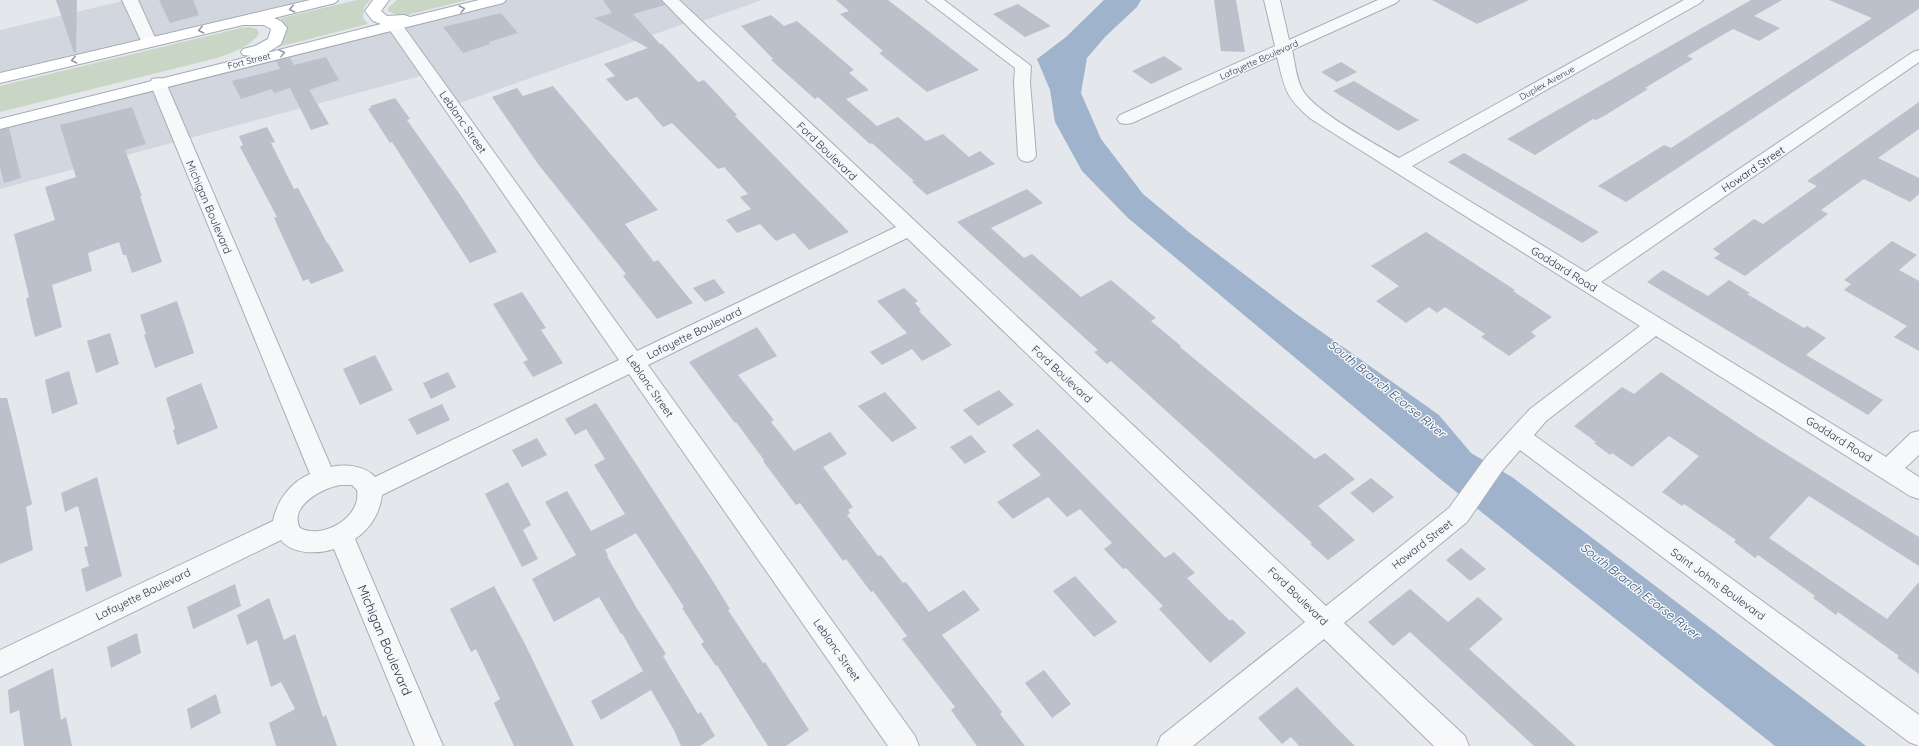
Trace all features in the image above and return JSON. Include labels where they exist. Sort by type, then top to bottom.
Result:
[{"type":"main road","points":[[0,78],[330,0]]},
{"type":"main road","points":[[381,0],[373,11],[381,20],[397,21],[426,18]]},
{"type":"main road","name":"Fort Street","points":[[0,124],[158,83],[498,0]]},
{"type":"main road","points":[[0,115],[260,50],[275,41],[279,28],[276,23],[264,19],[238,21]]},
{"type":"street","points":[[130,0],[150,42]]},
{"type":"street","name":"Ford Boulevard","points":[[670,0],[909,229],[1455,746]]},
{"type":"street","points":[[934,0],[1023,66],[1022,82],[1027,156]]},
{"type":"street","name":"Goddard Road","points":[[1272,0],[1294,89],[1303,103],[1317,115],[1919,489]]},
{"type":"street","name":"Lafayette Boulevard","points":[[1126,119],[1284,50],[1391,0]]},
{"type":"street","name":"Duplex Avenue","points":[[1398,166],[1695,0]]},
{"type":"street","name":"Leblanc Street","points":[[395,26],[905,746]]},
{"type":"street","name":"Howard Street","points":[[1586,282],[1919,55]]},
{"type":"street","name":"Michigan Boulevard","points":[[158,83],[289,398],[324,478]]},
{"type":"street","name":"Lafayette Boulevard","points":[[370,490],[909,229]]},
{"type":"street","name":"Howard Street","points":[[1171,746],[1324,621],[1458,516],[1494,464],[1538,415],[1656,325]]},
{"type":"street","name":"Saint Johns Boulevard","points":[[1518,436],[1919,732]]},
{"type":"street","points":[[1888,470],[1919,440]]},
{"type":"street","points":[[340,475],[355,476],[366,482],[370,490],[370,505],[362,518],[341,535],[333,539],[314,542],[299,540],[290,534],[286,526],[285,521],[288,509],[296,496],[309,486],[324,478],[340,475]]},
{"type":"street","name":"Lafayette Boulevard","points":[[0,664],[286,526]]},
{"type":"street","name":"Michigan Boulevard","points":[[341,535],[429,746]]},
{"type":"shaded area","points":[[127,0],[330,0],[0,78],[0,30]]},
{"type":"shaded area","points":[[498,0],[762,0],[694,24],[692,21],[451,106],[428,74],[0,189],[0,124]]},
{"type":"green space","points":[[357,0],[370,0],[364,7],[363,18],[368,24],[274,48],[283,37],[285,30],[284,23],[281,18]]},
{"type":"green space","points":[[397,0],[467,0],[407,15],[397,15],[388,11],[388,8]]},
{"type":"green space","points":[[250,27],[257,29],[259,33],[251,42],[240,49],[217,58],[0,112],[0,86]]},
{"type":"water","name":"South Branch Ecorse River","points":[[1104,0],[1141,0],[1137,7],[1105,37],[1087,58],[1081,93],[1101,139],[1143,194],[1190,233],[1295,313],[1439,415],[1471,453],[1512,477],[1866,746],[1775,746],[1440,479],[1128,218],[1082,171],[1055,122],[1050,90],[1037,59],[1066,37]]},
{"type":"building","points":[[56,0],[77,0],[76,52],[74,53]]},
{"type":"building","points":[[159,0],[193,0],[199,15],[170,23]]},
{"type":"building","points":[[603,0],[661,0],[665,5],[633,14],[660,44],[662,44],[698,82],[704,80],[737,115],[735,116],[849,232],[809,250],[794,233],[776,241],[760,224],[737,233],[726,220],[751,209],[740,197],[748,194],[724,167],[718,169],[672,123],[663,127],[637,97],[626,101],[606,79],[615,76],[604,64],[648,48],[594,18],[612,13]]},
{"type":"building","points":[[836,0],[888,0],[979,70],[927,92],[879,53],[883,51],[840,14],[849,11]]},
{"type":"building","points":[[1214,0],[1236,0],[1245,52],[1221,51]]},
{"type":"building","points":[[1432,0],[1529,0],[1477,24]]},
{"type":"building","points":[[1751,0],[1782,0],[1754,16],[1780,28],[1759,41],[1733,29],[1687,56],[1693,59],[1645,88],[1648,89],[1604,116],[1596,120],[1593,119],[1535,155],[1507,139]]},
{"type":"building","points":[[1829,0],[1919,0],[1919,9],[1626,202],[1598,186],[1664,145],[1671,148],[1872,18]]},
{"type":"building","points":[[1018,4],[1051,26],[1025,37],[993,14]]},
{"type":"building","points":[[501,13],[518,33],[489,42],[490,44],[463,53],[443,27]]},
{"type":"building","points":[[771,15],[784,26],[797,21],[854,70],[849,73],[869,90],[846,99],[877,126],[898,117],[926,141],[943,134],[969,157],[980,151],[995,164],[927,195],[912,182],[914,181],[872,143],[870,144],[818,97],[815,99],[771,60],[773,59],[741,26]]},
{"type":"building","points":[[1164,56],[1183,69],[1151,84],[1132,71]]},
{"type":"building","points":[[326,57],[339,80],[309,90],[329,124],[311,130],[290,88],[274,93],[272,89],[241,99],[232,81],[280,69],[276,61],[290,58],[294,65]]},
{"type":"building","points":[[1341,62],[1357,72],[1337,82],[1321,72]]},
{"type":"building","points":[[1354,81],[1419,120],[1398,131],[1333,91]]},
{"type":"building","points":[[553,86],[658,210],[625,224],[654,262],[658,260],[693,303],[657,319],[623,276],[626,274],[538,164],[492,97],[517,88],[523,96]]},
{"type":"building","points":[[395,98],[410,119],[407,120],[461,196],[497,252],[470,263],[392,142],[390,143],[368,109],[371,108],[370,106]]},
{"type":"building","points":[[1919,102],[1919,129],[1878,158],[1919,178],[1919,194],[1910,202],[1864,179],[1821,210],[1828,214],[1745,276],[1714,258],[1720,254],[1713,249],[1754,219],[1763,224],[1817,186],[1807,181]]},
{"type":"building","points":[[132,107],[146,144],[125,150],[142,196],[140,196],[162,262],[132,273],[126,255],[123,255],[119,242],[88,253],[92,271],[52,285],[62,327],[35,337],[26,299],[29,297],[14,234],[55,220],[45,187],[76,177],[60,125]]},
{"type":"building","points":[[267,127],[275,142],[271,143],[294,189],[298,188],[327,243],[344,271],[311,284],[308,279],[303,281],[274,218],[277,217],[240,147],[243,145],[239,136]]},
{"type":"building","points":[[9,128],[21,178],[4,183],[0,167],[0,130]]},
{"type":"building","points":[[1464,153],[1599,232],[1582,243],[1448,162]]},
{"type":"building","points":[[1027,189],[1043,203],[991,228],[1024,258],[1032,254],[1081,297],[1111,280],[1156,318],[1151,321],[1181,346],[1180,347],[1315,459],[1325,453],[1355,479],[1318,506],[1355,540],[1328,560],[1310,544],[1312,543],[1111,361],[1107,364],[1094,352],[1098,350],[957,222]]},
{"type":"building","points":[[1426,232],[1515,290],[1513,291],[1552,317],[1531,332],[1536,336],[1509,356],[1481,337],[1485,334],[1445,307],[1437,313],[1429,307],[1406,323],[1376,301],[1399,286],[1371,266]]},
{"type":"building","points":[[1892,241],[1917,255],[1899,270],[1919,281],[1919,351],[1894,337],[1907,326],[1844,290],[1851,284],[1844,280]]},
{"type":"building","points":[[1663,270],[1708,296],[1729,280],[1750,293],[1747,294],[1804,328],[1807,326],[1826,338],[1806,355],[1883,400],[1868,415],[1647,282]]},
{"type":"building","points":[[714,279],[725,293],[705,302],[693,288]]},
{"type":"building","points":[[904,288],[918,301],[915,303],[921,310],[919,311],[952,345],[922,361],[912,349],[882,365],[870,352],[907,333],[877,301]]},
{"type":"building","points":[[522,292],[546,328],[541,330],[563,363],[533,377],[523,362],[528,360],[493,304]]},
{"type":"building","points":[[177,301],[194,353],[155,368],[144,335],[146,334],[140,315]]},
{"type":"building","points":[[757,327],[777,356],[738,375],[774,420],[771,422],[794,451],[830,432],[847,454],[823,467],[853,507],[848,510],[850,513],[847,515],[878,556],[881,555],[903,583],[906,582],[929,612],[964,590],[980,610],[942,635],[1002,712],[1000,714],[1025,746],[977,746],[951,710],[955,707],[902,639],[907,636],[873,591],[871,592],[846,559],[843,561],[800,503],[796,505],[736,422],[735,423],[689,362]]},
{"type":"building","points":[[110,333],[119,364],[96,373],[87,341]]},
{"type":"building","points":[[375,355],[393,390],[360,405],[343,369]]},
{"type":"building","points":[[69,371],[78,404],[52,414],[45,380]]},
{"type":"building","points":[[448,372],[456,387],[431,399],[423,383]]},
{"type":"building","points":[[1661,372],[1760,438],[1919,537],[1919,566],[1809,496],[1769,538],[1887,619],[1919,582],[1919,674],[1897,658],[1899,656],[1838,612],[1836,615],[1813,598],[1815,596],[1758,555],[1755,558],[1734,542],[1736,540],[1684,504],[1682,506],[1662,492],[1699,456],[1669,436],[1632,467],[1612,453],[1610,455],[1594,443],[1596,442],[1574,426],[1622,387],[1634,394]]},
{"type":"building","points":[[201,383],[218,428],[177,445],[173,430],[175,429],[166,398]]},
{"type":"building","points":[[999,390],[1014,405],[978,426],[963,410]]},
{"type":"building","points":[[885,392],[917,428],[892,442],[858,406]]},
{"type":"building","points":[[0,398],[7,398],[32,504],[26,507],[33,550],[0,564]]},
{"type":"building","points":[[596,403],[709,575],[730,609],[728,610],[763,663],[765,662],[809,730],[786,746],[768,746],[717,665],[716,666],[701,644],[704,642],[682,608],[684,607],[636,533],[605,550],[608,555],[607,556],[636,607],[666,654],[663,656],[698,714],[701,712],[715,736],[700,746],[681,746],[674,730],[651,690],[601,720],[591,701],[643,671],[622,633],[621,634],[599,597],[554,622],[532,579],[576,555],[545,502],[567,491],[591,531],[625,514],[594,465],[605,459],[586,429],[575,435],[565,419]]},
{"type":"building","points":[[442,404],[450,420],[417,435],[408,419]]},
{"type":"building","points":[[1038,429],[1165,558],[1174,552],[1195,573],[1187,578],[1230,621],[1232,619],[1246,633],[1210,663],[1159,609],[1163,606],[1126,568],[1123,569],[1104,549],[1112,543],[1080,509],[1067,517],[1048,497],[1013,519],[997,502],[1041,475],[1012,445]]},
{"type":"building","points":[[971,435],[986,452],[965,464],[950,447]]},
{"type":"building","points":[[537,438],[547,455],[522,467],[512,450]]},
{"type":"building","points":[[97,477],[122,576],[86,592],[81,569],[89,566],[84,547],[88,546],[78,506],[65,512],[61,493]]},
{"type":"building","points":[[1371,478],[1394,497],[1373,513],[1350,493]]},
{"type":"building","points":[[508,482],[531,525],[523,530],[538,559],[522,567],[485,494]]},
{"type":"building","points":[[1461,548],[1486,569],[1470,581],[1446,560]]},
{"type":"building","points":[[1075,576],[1117,622],[1094,637],[1053,591]]},
{"type":"building","points":[[235,584],[241,606],[193,629],[187,607]]},
{"type":"building","points":[[494,586],[525,644],[574,746],[514,746],[494,703],[500,699],[476,649],[471,652],[450,609]]},
{"type":"building","points":[[1410,589],[1448,622],[1478,597],[1503,619],[1469,649],[1576,746],[1534,746],[1410,632],[1393,646],[1368,622]]},
{"type":"building","points":[[269,598],[284,640],[295,634],[323,717],[326,715],[337,746],[276,746],[269,723],[295,709],[281,682],[271,687],[257,640],[247,645],[237,615]]},
{"type":"building","points":[[137,633],[141,653],[111,668],[107,647]]},
{"type":"building","points":[[53,668],[61,720],[66,717],[72,746],[24,746],[19,710],[10,714],[8,690]]},
{"type":"building","points":[[1044,670],[1071,704],[1052,718],[1025,683]]},
{"type":"building","points":[[1297,687],[1355,746],[1299,746],[1291,737],[1282,744],[1258,718]]},
{"type":"building","points":[[216,694],[221,713],[191,729],[187,709]]}]
